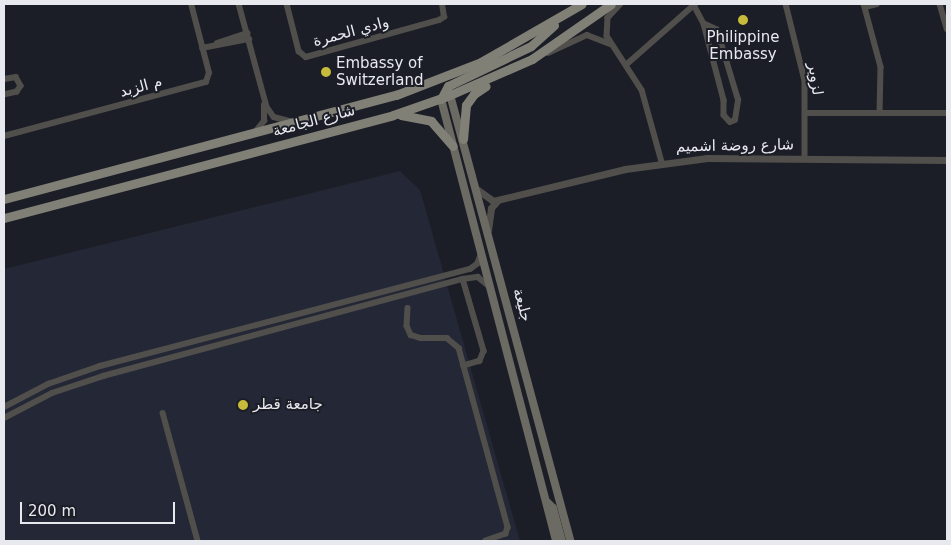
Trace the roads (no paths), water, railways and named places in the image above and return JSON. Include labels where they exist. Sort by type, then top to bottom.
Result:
[{"type":"main road","name":"شارع الجامعة","points":[[447,86],[481,62],[561,18],[582,4]]},
{"type":"main road","name":"شارع الجامعة","points":[[4,199],[396,95],[496,78],[532,59],[612,4]]},
{"type":"main road","points":[[463,139],[462,120],[468,101],[496,78]]},
{"type":"main road","points":[[441,99],[447,86]]},
{"type":"main road","name":"جليعة","points":[[447,86],[478,190],[570,541]]},
{"type":"main road","name":"شارع الجامعة","points":[[4,218],[393,115],[441,99]]},
{"type":"main road","name":"جليعة","points":[[441,99],[556,541]]},
{"type":"main road","points":[[393,115],[425,118],[439,127],[453,146]]},
{"type":"main road","points":[[545,501],[553,508],[562,541]]},
{"type":"street","name":"م الزبد","points":[[4,136],[205,83],[209,73],[190,4]]},
{"type":"street","points":[[239,4],[263,96],[264,121],[256,131],[241,136]]},
{"type":"street","name":"وادي الحمرة","points":[[287,4],[299,50],[306,57],[440,20],[444,17],[442,4]]},
{"type":"street","points":[[612,45],[607,24],[621,4]]},
{"type":"street","points":[[626,64],[695,4],[704,24],[724,100],[724,115],[730,122],[735,120],[738,100],[717,30],[704,24]]},
{"type":"street","name":"لزوير","points":[[786,4],[805,81],[806,159]]},
{"type":"street","points":[[877,4],[864,6],[881,67],[880,113]]},
{"type":"street","points":[[940,4],[947,29]]},
{"type":"street","points":[[532,59],[587,35],[597,36],[612,45],[626,64],[644,96],[662,162]]},
{"type":"street","points":[[202,48],[248,36]]},
{"type":"street","points":[[4,79],[16,77],[21,86],[17,92],[4,95]]},
{"type":"street","points":[[263,96],[274,117],[302,120]]},
{"type":"street","points":[[806,113],[947,113]]},
{"type":"street","name":"شارع روضة اشميم","points":[[498,200],[662,162],[707,158],[947,160]]},
{"type":"street","points":[[478,190],[489,200],[498,200]]},
{"type":"street","points":[[488,230],[491,208],[498,200]]},
{"type":"street","points":[[4,407],[48,384],[100,366],[475,266],[481,252]]},
{"type":"street","points":[[452,273],[454,282]]},
{"type":"street","points":[[4,418],[52,393],[84,381],[463,279],[478,277],[490,289]]},
{"type":"street","points":[[463,279],[484,351],[480,361],[464,366]]},
{"type":"street","points":[[408,308],[407,326],[411,335],[454,340],[464,366],[508,527],[506,534],[486,541]]},
{"type":"street","points":[[163,413],[198,541]]},
{"type":"place","name":"Philippine Embassy","points":[[743,20]]},
{"type":"place","name":"Embassy of Switzerland","points":[[326,72]]},
{"type":"place","name":"جامعة قطر","points":[[243,405]]}]
